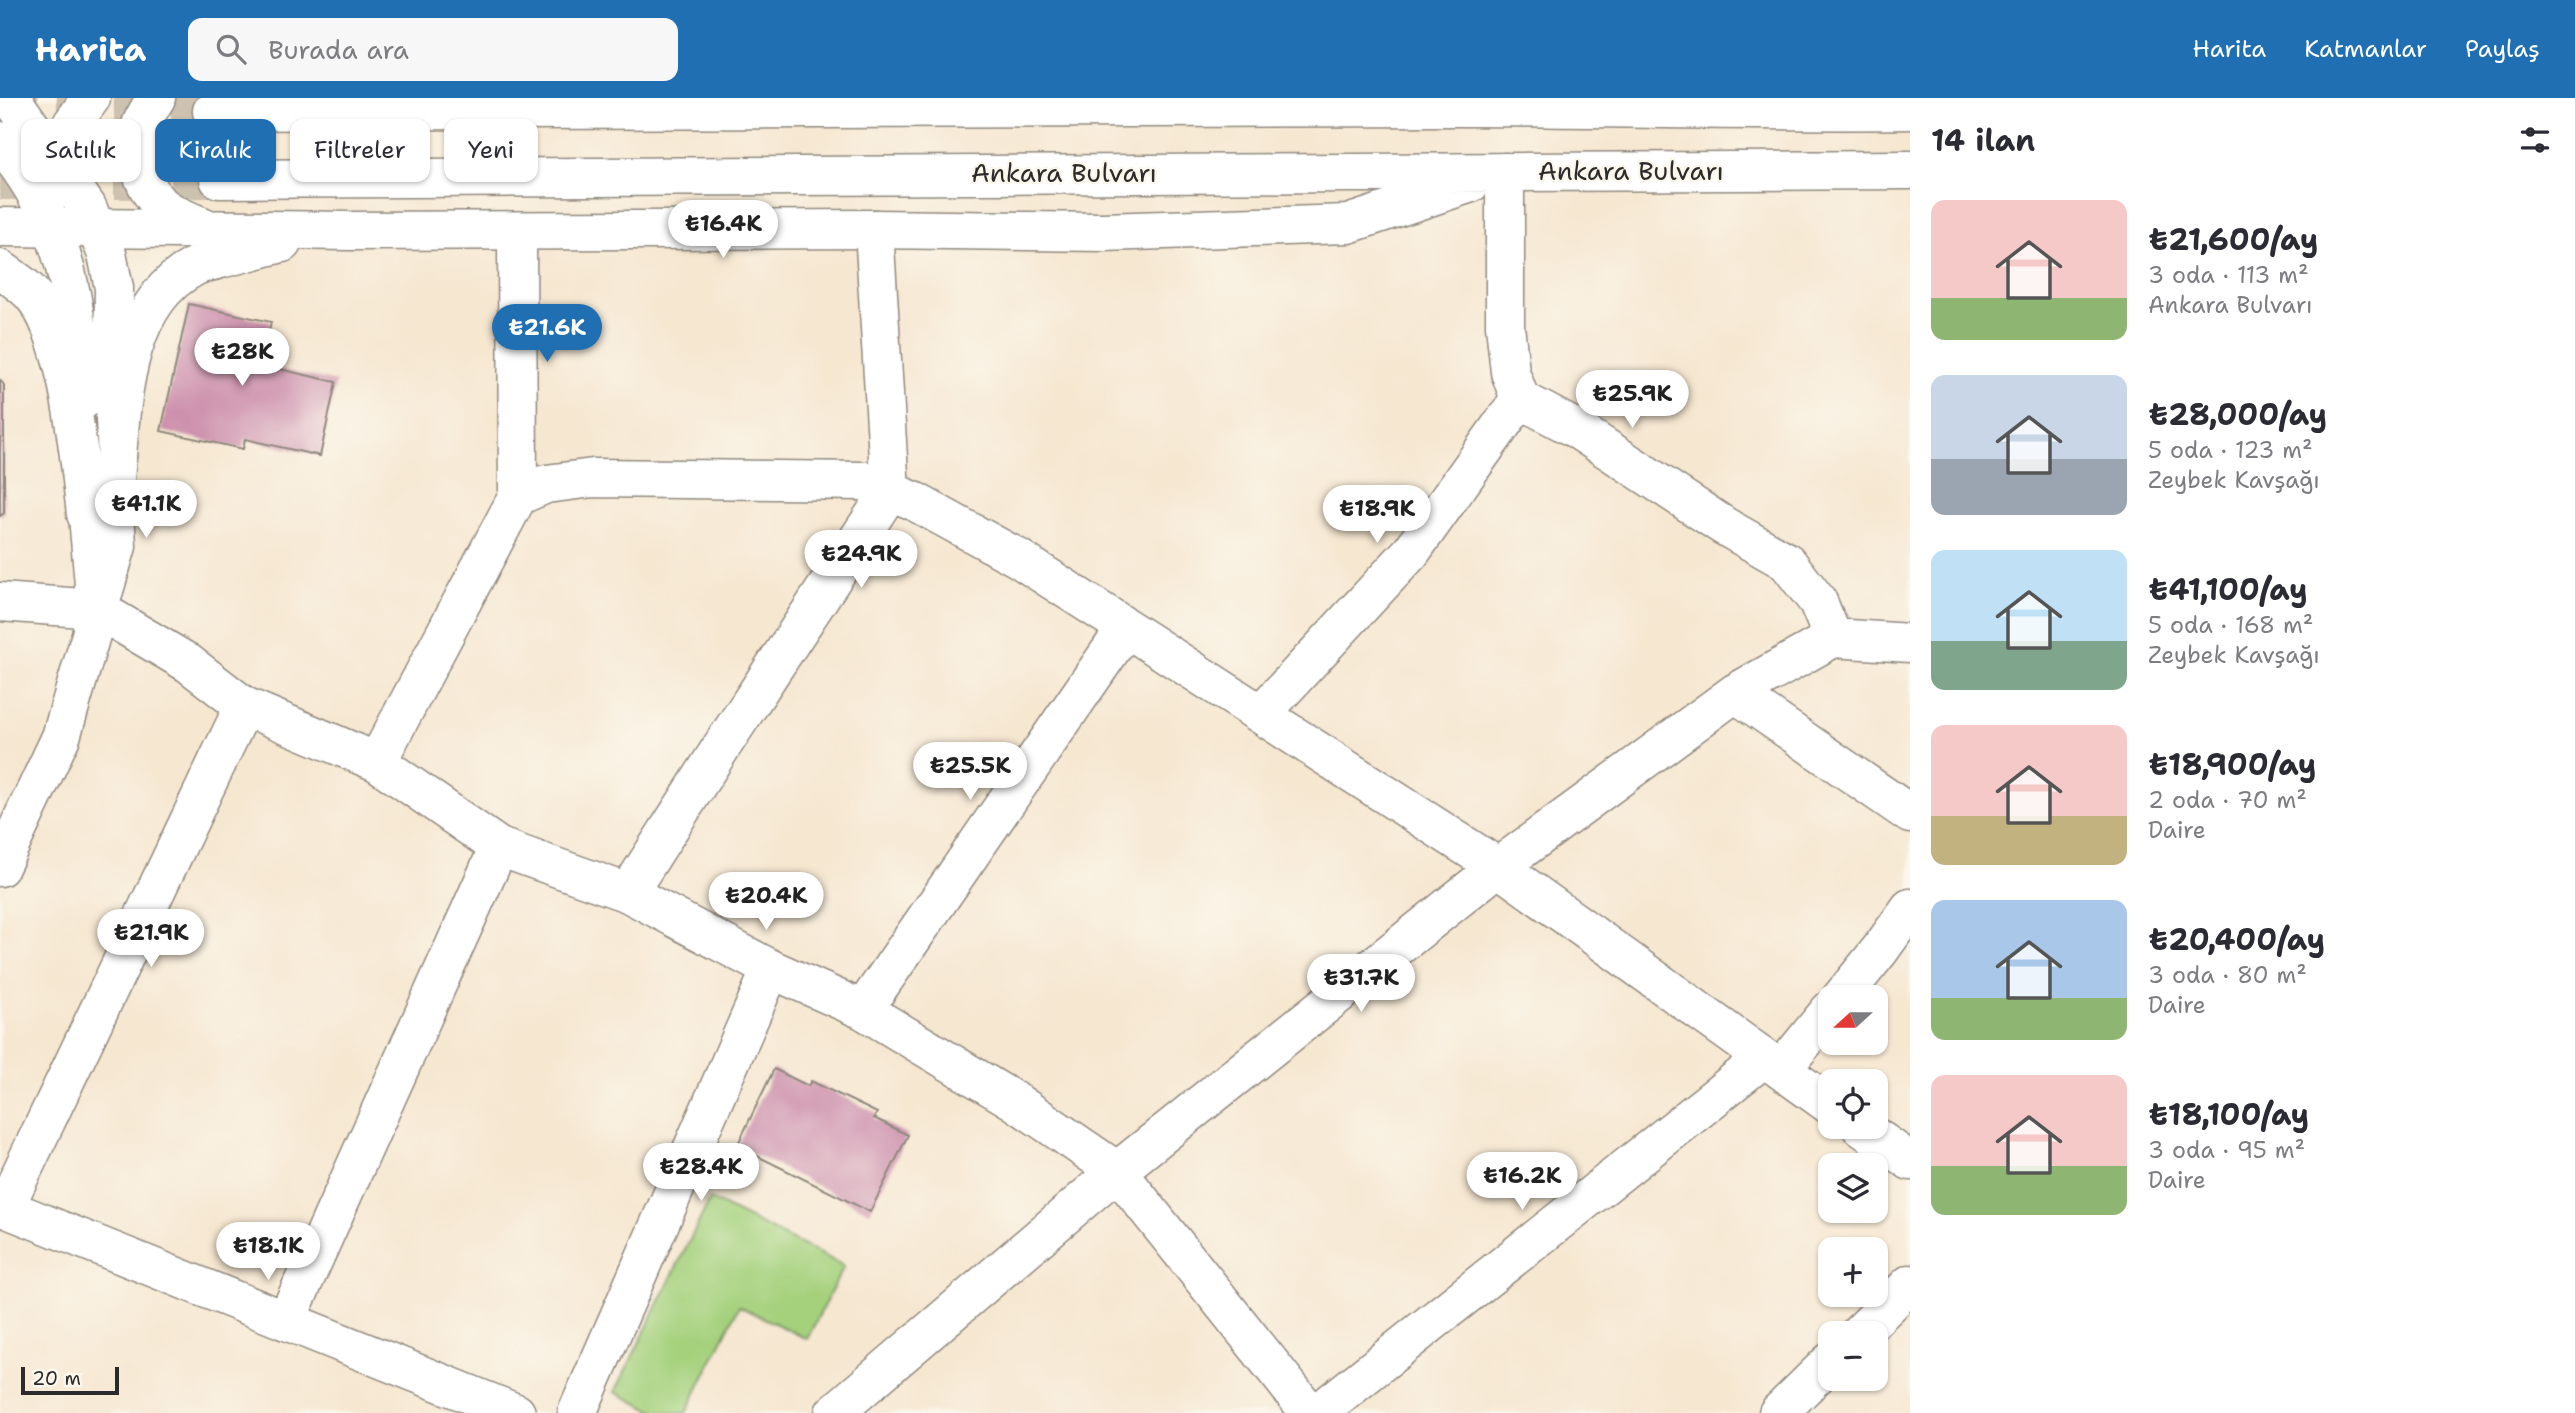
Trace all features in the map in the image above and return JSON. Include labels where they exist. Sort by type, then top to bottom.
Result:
[{"type":"street","points":[[12,98],[21,119]]},
{"type":"street","points":[[76,119],[91,98]]},
{"type":"street","points":[[156,98],[139,131],[136,145],[144,175],[160,204],[208,229]]},
{"type":"street","points":[[1478,98],[1519,107]]},
{"type":"street","points":[[212,111],[695,107],[1519,107],[1787,112],[1910,110]]},
{"type":"street","points":[[0,141],[21,158]]},
{"type":"street","name":"Ankara Bulvarı","points":[[276,179],[1910,170]]},
{"type":"street","points":[[0,227],[517,232],[874,229],[1061,233],[1348,224],[1505,172],[1505,325],[1510,372],[1520,399],[1578,429],[1724,526],[1787,562],[1818,602],[1833,638]]},
{"type":"street","points":[[48,182],[52,228],[68,277],[76,320],[86,514]]},
{"type":"street","points":[[52,182],[87,207],[107,254],[114,288],[113,382],[117,457]]},
{"type":"street","points":[[628,893],[890,491],[874,229]]},
{"type":"street","points":[[0,867],[61,737],[117,546],[114,489],[121,404],[131,359],[149,309],[170,283],[195,266],[328,230]]},
{"type":"street","points":[[377,762],[518,496],[517,232]]},
{"type":"street","points":[[0,269],[30,293],[54,331],[75,425],[97,609]]},
{"type":"street","points":[[1261,714],[1412,552],[1520,399]]},
{"type":"street","points":[[518,496],[546,484],[593,478],[865,481],[914,501],[1018,558],[1498,867],[1818,1097]]},
{"type":"street","points":[[0,602],[97,609],[188,663],[244,706],[377,762],[499,846],[628,893],[771,969],[863,1010],[1017,1102],[1117,1171],[1310,1413]]},
{"type":"street","points":[[863,1010],[1126,628]]},
{"type":"street","points":[[834,1413],[1117,1171],[1498,867],[1735,693],[1833,638],[1910,643]]},
{"type":"street","points":[[1735,693],[1910,814]]},
{"type":"street","points":[[244,706],[2,1206],[516,1413]]},
{"type":"street","points":[[286,1321],[499,846]]},
{"type":"street","points":[[1852,985],[1881,950],[1910,908]]},
{"type":"street","points":[[577,1413],[771,969]]},
{"type":"street","points":[[1318,1413],[1772,1064],[1818,1021]]},
{"type":"street","points":[[1878,1139],[1910,1161]]},
{"type":"street","points":[[1872,1321],[1910,1284]]},
{"type":"street","points":[[1778,1413],[1818,1374]]},
{"type":"green space","points":[[710,1199],[844,1266],[807,1339],[739,1306],[686,1413],[657,1413],[615,1392]]},
{"type":"building","points":[[189,304],[271,322],[262,365],[336,382],[320,456],[245,439],[243,449],[161,431]]},
{"type":"building","points":[[0,380],[4,385],[4,513],[0,516]]},
{"type":"building","points":[[774,1069],[808,1086],[811,1081],[877,1113],[874,1118],[908,1135],[870,1212],[737,1146]]},
{"type":"tunnel","points":[[0,115],[212,111]]},
{"type":"tunnel","points":[[0,181],[155,180]]}]
